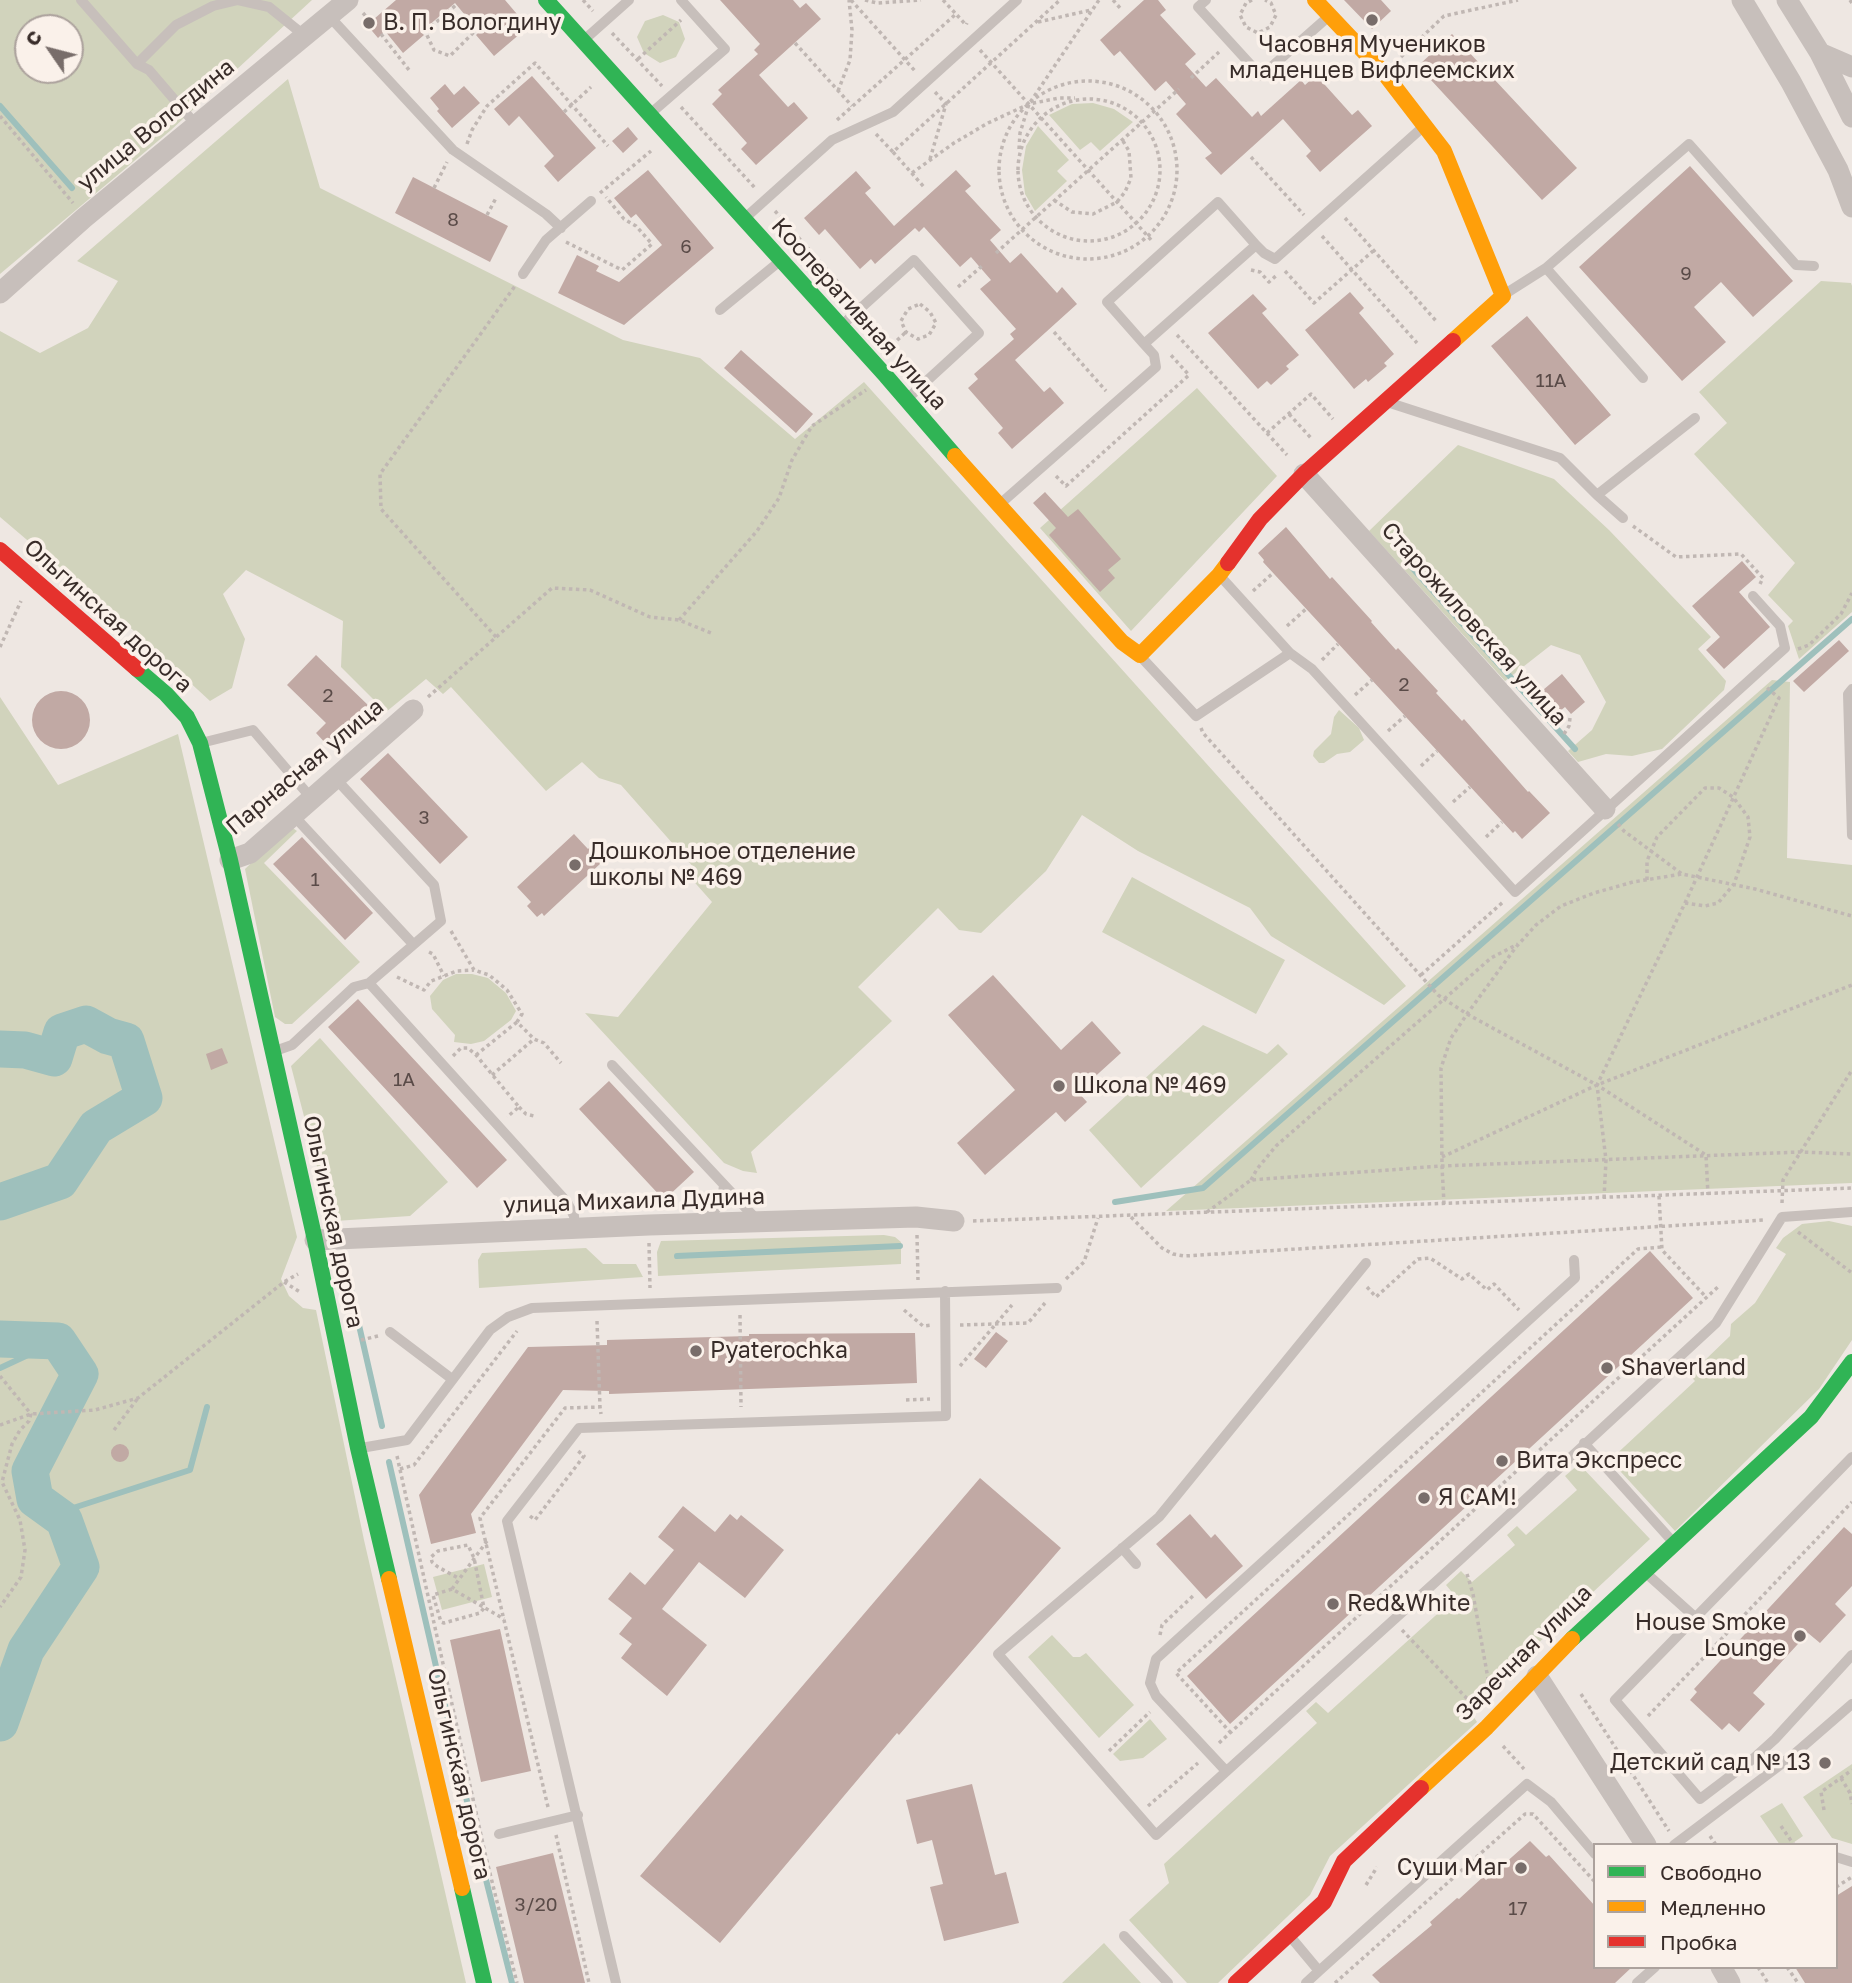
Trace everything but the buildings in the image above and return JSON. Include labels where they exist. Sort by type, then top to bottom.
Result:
[{"type":"street","name":"Кооперативная улица","points":[[546,0],[886,376],[998,506],[1122,642],[1140,655]]},
{"type":"street","points":[[1140,655],[1219,575],[1297,466],[1387,402],[1503,296],[1444,151],[1384,72],[1315,0]]},
{"type":"street","points":[[1742,0],[1838,170],[1852,207]]},
{"type":"street","points":[[1787,0],[1820,53],[1852,117]]},
{"type":"street","name":"улица Вологдина","points":[[0,293],[84,218],[329,16],[355,6]]},
{"type":"street","points":[[1820,53],[1852,67]]},
{"type":"street","name":"Старожиловская улица","points":[[1297,466],[1605,809]]},
{"type":"street","name":"Ольгинская дорога","points":[[0,550],[166,694],[187,717],[200,743],[230,860],[315,1240],[358,1448],[484,1983]]},
{"type":"street","name":"Парнасная улица","points":[[230,860],[250,853],[413,710]]},
{"type":"street","name":"улица Михаила Дудина","points":[[315,1240],[575,1227],[916,1217],[954,1221]]},
{"type":"street","name":"Заречная улица","points":[[1236,1983],[1324,1902],[1344,1861],[1488,1727],[1560,1650],[1811,1417],[1851,1365]]},
{"type":"street","points":[[1536,1676],[1645,1843]]},
{"type":"lane","points":[[81,0],[137,64],[149,70],[197,125]]},
{"type":"lane","points":[[137,64],[176,25],[212,6],[238,0],[269,7],[305,36]]},
{"type":"lane","points":[[582,41],[629,0]]},
{"type":"lane","points":[[649,116],[725,49],[681,0]]},
{"type":"lane","points":[[744,219],[832,141],[893,112],[1017,0]]},
{"type":"lane","points":[[1206,0],[1198,7],[1261,76],[1330,16]]},
{"type":"lane","points":[[329,16],[453,150],[546,214],[556,231]]},
{"type":"lane","points":[[998,506],[1156,367],[1154,355],[1107,302],[1218,202],[1264,253],[1275,259],[1425,126]]},
{"type":"lane","points":[[1503,296],[1546,268],[1689,144],[1796,265],[1814,266]]},
{"type":"lane","points":[[523,274],[556,231],[591,201]]},
{"type":"lane","points":[[1144,344],[1256,244]]},
{"type":"lane","points":[[840,327],[914,260],[979,333],[906,400]]},
{"type":"lane","points":[[720,310],[780,261]]},
{"type":"lane","points":[[1546,268],[1643,378]]},
{"type":"lane","points":[[1387,402],[1560,458],[1623,518]]},
{"type":"lane","points":[[1597,495],[1695,418]]},
{"type":"lane","points":[[1219,575],[1290,653],[1312,669],[1515,892],[1785,648],[1780,626],[1754,596]]},
{"type":"lane","points":[[1140,655],[1196,716],[1290,653]]},
{"type":"lane","points":[[1852,689],[1848,694],[1852,835]]},
{"type":"lane","points":[[200,743],[253,730],[312,799]]},
{"type":"lane","points":[[272,1052],[292,1045],[354,987],[369,983],[441,921],[434,885],[335,778]]},
{"type":"lane","points":[[293,815],[415,943]]},
{"type":"lane","points":[[369,983],[567,1202],[574,1216],[575,1227]]},
{"type":"lane","points":[[612,1065],[760,1223]]},
{"type":"lane","points":[[702,1224],[722,1202],[724,1185]]},
{"type":"lane","points":[[1366,1263],[1158,1517],[998,1654],[1156,1835],[1716,1323],[1782,1217],[1852,1212]]},
{"type":"lane","points":[[1226,1771],[1156,1696],[1150,1683],[1156,1659],[1576,1278],[1574,1259]]},
{"type":"lane","points":[[358,1448],[407,1440],[490,1330],[508,1317],[532,1308],[1057,1288]]},
{"type":"lane","points":[[616,1983],[508,1521],[579,1428],[946,1416],[945,1292]]},
{"type":"lane","points":[[390,1332],[452,1379]]},
{"type":"lane","points":[[1584,1443],[1675,1544]]},
{"type":"lane","points":[[1850,1662],[1775,1739],[1700,1799],[1615,1700],[1852,1457]]},
{"type":"lane","points":[[1122,1548],[1136,1564]]},
{"type":"lane","points":[[1645,1572],[1696,1618]]},
{"type":"lane","points":[[1676,1843],[1792,1756],[1852,1703]]},
{"type":"lane","points":[[1306,1983],[1527,1784],[1551,1802],[1593,1852]]},
{"type":"lane","points":[[499,1834],[578,1815]]},
{"type":"lane","points":[[1124,1936],[1168,1983]]},
{"type":"lane","points":[[1289,1936],[1319,1971]]},
{"type":"lane","points":[[1637,1983],[1653,1969]]},
{"type":"path","points":[[583,0],[861,308]]},
{"type":"path","points":[[838,90],[850,60],[852,30],[849,0]]},
{"type":"path","points":[[865,0],[877,3],[921,0]]},
{"type":"path","points":[[943,0],[966,25],[972,41],[1154,244]]},
{"type":"path","points":[[912,173],[954,143],[1029,104],[1051,87],[1079,80],[1107,82],[1133,92],[1155,110],[1170,134],[1177,161],[1175,188],[1165,215],[1148,236],[1124,252],[1097,259],[1069,257],[1043,247],[1021,230],[1006,206],[998,179],[1000,151],[1010,125],[1029,104],[1099,0]]},
{"type":"path","points":[[1113,0],[1121,9]]},
{"type":"path","points":[[1252,0],[1246,3],[1240,15],[1246,27],[1258,33],[1270,27],[1276,15],[1273,2],[1265,0]]},
{"type":"path","points":[[1384,72],[1444,16],[1518,0]]},
{"type":"path","points":[[456,5],[425,30],[433,50],[450,56],[477,29]]},
{"type":"path","points":[[355,6],[370,22]]},
{"type":"path","points":[[1036,23],[1091,10]]},
{"type":"path","points":[[564,112],[637,60],[691,11]]},
{"type":"path","points":[[833,123],[956,15]]},
{"type":"path","points":[[966,25],[975,16]]},
{"type":"path","points":[[381,34],[409,70]]},
{"type":"path","points":[[795,43],[852,106]]},
{"type":"path","points":[[469,140],[487,106],[535,63],[608,146]]},
{"type":"path","points":[[996,253],[1179,89]]},
{"type":"path","points":[[1059,98],[1104,99],[1125,108],[1143,122],[1155,141],[1160,163],[1159,185],[1151,206],[1136,224],[1117,236],[1096,241],[1073,240],[1052,231],[1035,217],[1023,198],[1017,177],[1020,133],[1029,104],[1059,98]]},
{"type":"path","points":[[1019,155],[1027,134],[1040,117],[1059,104],[1081,98]]},
{"type":"path","points":[[0,116],[84,218]]},
{"type":"path","points":[[591,201],[668,137]]},
{"type":"path","points":[[1054,200],[1072,212],[1093,214],[1117,202],[1131,178],[1129,150],[1122,140]]},
{"type":"path","points":[[434,188],[453,150]]},
{"type":"path","points":[[893,152],[924,187]]},
{"type":"path","points":[[1251,157],[1306,217]]},
{"type":"path","points":[[556,231],[622,270],[652,244],[636,226],[624,219],[602,192]]},
{"type":"path","points":[[1336,223],[1351,209]]},
{"type":"path","points":[[1343,216],[1443,328]]},
{"type":"path","points":[[1329,229],[1321,236],[1421,348]]},
{"type":"path","points":[[1244,271],[1254,269],[1269,282],[1284,269],[1314,303],[1374,251]]},
{"type":"path","points":[[496,637],[381,509],[380,474],[523,274]]},
{"type":"path","points":[[920,304],[930,312],[936,323],[929,335],[918,339],[906,332],[901,321],[908,309],[920,304]]},
{"type":"path","points":[[1055,332],[1108,393]]},
{"type":"path","points":[[1172,336],[1175,333],[1297,466]]},
{"type":"path","points":[[884,335],[901,354]]},
{"type":"path","points":[[1052,475],[1058,476],[1066,486],[1189,375],[1169,354],[1168,344]]},
{"type":"path","points":[[679,620],[757,531],[779,498],[792,460],[812,426],[886,376]]},
{"type":"path","points":[[1267,433],[1311,394],[1335,421],[1327,427]]},
{"type":"path","points":[[1289,414],[1312,440]]},
{"type":"path","points":[[1305,446],[1320,434]]},
{"type":"path","points":[[1623,518],[1676,557],[1741,555],[1763,578],[1754,596]]},
{"type":"path","points":[[1242,601],[1273,573]]},
{"type":"path","points":[[0,647],[32,578]]},
{"type":"path","points":[[413,710],[552,588],[590,590],[650,617],[679,620],[711,633]]},
{"type":"path","points":[[1785,648],[1800,649],[1809,645],[1841,614],[1852,593]]},
{"type":"path","points":[[1275,637],[1306,609]]},
{"type":"path","points":[[1312,669],[1338,644]]},
{"type":"path","points":[[1345,705],[1371,680]]},
{"type":"path","points":[[1604,1198],[1606,1160],[1597,1085],[1685,903],[1779,698],[1761,682]]},
{"type":"path","points":[[1196,716],[1203,733],[1438,995],[1467,1014],[1597,1085],[1706,1155]]},
{"type":"path","points":[[1378,741],[1405,716]]},
{"type":"path","points":[[1566,732],[1570,718]]},
{"type":"path","points":[[1410,776],[1437,751]]},
{"type":"path","points":[[1443,812],[1470,787]]},
{"type":"path","points":[[1647,880],[1647,861],[1657,836],[1705,788],[1719,788],[1734,797],[1748,817],[1750,838],[1734,884],[1718,903],[1705,906],[1685,903]]},
{"type":"path","points":[[1475,848],[1503,822]]},
{"type":"path","points":[[1624,831],[1682,874]]},
{"type":"path","points":[[1444,1203],[1441,1068],[1451,1038],[1520,943],[1536,925],[1561,906],[1594,894],[1682,874],[1734,884],[1852,915]]},
{"type":"path","points":[[1423,977],[1515,892]]},
{"type":"path","points":[[441,921],[456,937],[474,970]]},
{"type":"path","points":[[415,943],[433,954],[444,976]]},
{"type":"path","points":[[1205,1214],[1251,1180],[1256,1169],[1276,1146],[1491,958],[1520,943]]},
{"type":"path","points":[[382,972],[424,990],[431,981],[457,971],[474,970],[489,975],[507,990],[522,1014],[517,1022],[477,1055]]},
{"type":"path","points":[[1442,1157],[1597,1085],[1852,985]]},
{"type":"path","points":[[517,1022],[534,1039],[544,1043],[561,1063]]},
{"type":"path","points":[[492,1075],[534,1039]]},
{"type":"path","points":[[443,1065],[461,1048],[468,1048],[477,1055],[519,1107],[526,1114],[534,1116]]},
{"type":"path","points":[[1782,1217],[1783,1180],[1852,1070]]},
{"type":"path","points":[[498,1125],[519,1107]]},
{"type":"path","points":[[1251,1180],[1442,1166],[1800,1152],[1852,1154]]},
{"type":"path","points":[[1706,1155],[1708,1195]]},
{"type":"path","points":[[954,1221],[1131,1217],[1852,1188]]},
{"type":"path","points":[[1659,1196],[1662,1250],[1706,1297]]},
{"type":"path","points":[[916,1217],[918,1293]]},
{"type":"path","points":[[1131,1217],[1162,1248],[1184,1256],[1661,1227],[1782,1217],[1852,1273]]},
{"type":"path","points":[[649,1225],[651,1303]]},
{"type":"path","points":[[1231,1732],[1176,1673],[1638,1249],[1662,1247]]},
{"type":"path","points":[[1356,1276],[1376,1297],[1418,1259],[1430,1258],[1462,1279],[1469,1274],[1487,1290],[1494,1284],[1543,1336]]},
{"type":"path","points":[[114,1430],[138,1398],[284,1282],[300,1273],[320,1267]]},
{"type":"path","points":[[1139,1814],[1208,1754],[1706,1297],[1720,1285],[1744,1278]]},
{"type":"path","points":[[946,1371],[956,1371],[1015,1301],[1021,1289]]},
{"type":"path","points":[[729,1408],[741,1407],[740,1315]]},
{"type":"path","points":[[597,1320],[601,1414],[613,1413]]},
{"type":"path","points":[[400,1469],[414,1465],[517,1331],[525,1327]]},
{"type":"path","points":[[353,1342],[390,1332]]},
{"type":"path","points":[[0,1376],[31,1414]]},
{"type":"path","points":[[0,1425],[31,1414],[95,1410],[138,1398]]},
{"type":"path","points":[[905,1400],[946,1398]]},
{"type":"path","points":[[589,1983],[480,1518],[565,1408],[600,1407]]},
{"type":"path","points":[[0,1607],[21,1577],[25,1550],[20,1520],[2,1482],[12,1444],[31,1414]]},
{"type":"path","points":[[394,1442],[485,1853],[517,1983]]},
{"type":"path","points":[[1647,1716],[1852,1503]]},
{"type":"path","points":[[458,1578],[438,1567],[431,1557],[438,1551],[468,1545],[474,1558],[484,1608],[480,1613],[441,1622],[433,1595],[452,1589],[458,1578],[474,1558],[487,1541]]},
{"type":"path","points":[[1462,1558],[1473,1594],[1490,1692]]},
{"type":"path","points":[[452,1589],[504,1619]]},
{"type":"path","points":[[1393,1619],[1482,1715]]},
{"type":"path","points":[[1581,1694],[1674,1843]]},
{"type":"path","points":[[1109,1751],[1152,1711]]},
{"type":"path","points":[[1496,1738],[1525,1770],[1527,1784]]},
{"type":"path","points":[[1824,1810],[1821,1792],[1852,1770]]},
{"type":"path","points":[[1841,1778],[1850,1793],[1852,1804]]},
{"type":"path","points":[[1335,1983],[1525,1814],[1533,1814],[1593,1880]]},
{"type":"path","points":[[1781,1826],[1793,1843]]},
{"type":"green space","points":[[0,0],[312,0],[171,130],[0,274]]},
{"type":"green space","points":[[663,15],[679,22],[685,39],[676,57],[660,63],[644,53],[637,37],[645,21]]},
{"type":"green space","points":[[288,79],[320,188],[623,340],[700,358],[795,439],[864,382],[1406,986],[1384,1005],[1271,936],[1250,908],[1138,851],[1082,815],[1046,871],[981,933],[959,930],[938,908],[858,987],[892,1021],[751,1152],[757,1173],[743,1171],[724,1163],[585,1013],[618,1017],[712,902],[689,876],[696,870],[621,785],[599,778],[582,762],[546,791],[451,687],[443,694],[426,679],[386,712],[341,667],[343,621],[246,570],[223,594],[245,639],[232,688],[210,701],[133,630],[0,517],[0,331],[40,353],[88,328],[118,281],[77,261]]},
{"type":"green space","points":[[1093,103],[1114,109],[1133,122],[1100,151],[1091,142],[1080,150],[1049,115],[1072,104]]},
{"type":"green space","points":[[1038,126],[1069,160],[1057,171],[1067,181],[1035,211],[1025,194],[1022,170],[1026,146]]},
{"type":"green space","points":[[1821,281],[1851,283],[1852,286],[1852,612],[1799,659],[1788,626],[1793,621],[1768,595],[1795,563],[1694,454],[1727,423],[1699,392]]},
{"type":"green space","points":[[1197,388],[1277,476],[1131,631],[1040,528]]},
{"type":"green space","points":[[1458,445],[1554,479],[1609,530],[1711,637],[1698,649],[1726,681],[1724,690],[1662,749],[1632,756],[1606,754],[1578,762],[1568,751],[1592,730],[1606,702],[1580,655],[1551,645],[1505,681],[1369,531]]},
{"type":"green space","points":[[1772,680],[1790,682],[1787,858],[1852,865],[1852,1183],[1166,1211]]},
{"type":"green space","points":[[0,697],[58,785],[178,734],[297,1237],[281,1279],[289,1296],[303,1308],[316,1310],[364,1540],[466,1983],[0,1983]]},
{"type":"green space","points":[[1339,710],[1359,728],[1364,740],[1350,752],[1337,754],[1324,763],[1319,763],[1313,756],[1314,751],[1331,734],[1334,717]]},
{"type":"green space","points":[[290,826],[297,831],[264,863],[360,962],[292,1024],[285,1024],[275,1017],[245,869]]},
{"type":"green space","points":[[1132,877],[1285,960],[1256,1014],[1102,932]]},
{"type":"green space","points":[[456,974],[488,978],[506,993],[516,1011],[511,1020],[484,1041],[471,1044],[454,1042],[455,1035],[432,1009],[430,996],[443,980]]},
{"type":"green space","points":[[1203,1025],[1267,1054],[1278,1044],[1288,1054],[1141,1188],[1089,1130]]},
{"type":"green space","points":[[320,1038],[448,1182],[410,1216],[335,1221],[330,1217],[291,1066]]},
{"type":"green space","points":[[1829,1221],[1852,1226],[1852,1340],[1819,1389],[1675,1531],[1610,1460],[1695,1381],[1683,1368],[1689,1362],[1703,1362],[1730,1336],[1731,1324],[1755,1303],[1786,1254],[1776,1248],[1783,1238],[1802,1224]]},
{"type":"green space","points":[[884,1235],[895,1237],[901,1242],[901,1264],[658,1276],[657,1252],[661,1241]]},
{"type":"green space","points":[[586,1248],[603,1264],[636,1264],[643,1277],[479,1288],[478,1260],[482,1253]]},
{"type":"green space","points":[[1579,1464],[1650,1539],[1533,1648],[1473,1716],[1477,1722],[1330,1856],[1310,1895],[1218,1983],[1187,1983],[1129,1920],[1169,1883],[1164,1864],[1317,1723],[1306,1711],[1316,1702],[1328,1713],[1456,1597],[1446,1585],[1461,1571],[1472,1582],[1515,1545],[1507,1535],[1517,1526],[1526,1535],[1577,1490],[1565,1476]]},
{"type":"green space","points":[[484,1564],[492,1597],[442,1610],[433,1577]]},
{"type":"green space","points":[[1052,1635],[1073,1657],[1086,1653],[1134,1705],[1099,1738],[1028,1657]]},
{"type":"green space","points":[[1150,1719],[1167,1739],[1143,1758],[1120,1761],[1113,1754]]},
{"type":"green space","points":[[1852,1764],[1852,1844],[1832,1838],[1803,1797]]},
{"type":"green space","points":[[1782,1803],[1803,1836],[1793,1843],[1779,1843],[1760,1816]]},
{"type":"green space","points":[[1104,1943],[1141,1983],[1062,1983]]},
{"type":"waterway","points":[[0,106],[72,188]]},
{"type":"waterway","points":[[1408,563],[1575,749]]},
{"type":"waterway","points":[[1115,1202],[1203,1188],[1852,619]]},
{"type":"waterway","points":[[0,1049],[25,1050],[54,1058],[62,1032],[86,1024],[108,1036],[126,1041],[144,1098],[96,1127],[60,1181],[0,1202]]},
{"type":"waterway","points":[[677,1256],[900,1246]]},
{"type":"waterway","points":[[345,1264],[382,1426]]},
{"type":"waterway","points":[[0,1339],[58,1341],[80,1374],[30,1471],[35,1499],[64,1520],[81,1567],[26,1650],[0,1723]]},
{"type":"waterway","points":[[0,1368],[58,1341]]},
{"type":"waterway","points":[[64,1520],[70,1509],[190,1470],[207,1407]]},
{"type":"waterway","points":[[389,1462],[475,1836],[512,1983]]},
{"type":"traffic: fast","points":[[546,0],[955,456]]},
{"type":"traffic: fast","points":[[137,669],[187,717],[200,743],[230,860],[389,1579]]},
{"type":"traffic: fast","points":[[1572,1639],[1811,1417],[1852,1362]]},
{"type":"traffic: fast","points":[[462,1888],[484,1983]]},
{"type":"traffic: slow","points":[[1315,0],[1384,73],[1444,151],[1503,296],[1453,341]]},
{"type":"traffic: slow","points":[[955,456],[1122,642],[1140,655],[1228,563]]},
{"type":"traffic: slow","points":[[389,1579],[462,1888]]},
{"type":"traffic: slow","points":[[1421,1788],[1487,1727],[1572,1639]]},
{"type":"traffic: jam","points":[[1228,563],[1260,519],[1304,474],[1453,341]]},
{"type":"traffic: jam","points":[[0,550],[137,669]]},
{"type":"traffic: jam","points":[[1236,1983],[1324,1902],[1344,1861],[1421,1788]]},
{"type":"place","name":"Часовня Мучеников младенцев Вифлеемских","points":[[1372,20]]},
{"type":"place","name":"В. П. Вологдину","points":[[369,23]]},
{"type":"place","name":"Дошкольное отделение школы № 469","points":[[575,865]]},
{"type":"place","name":"Школа № 469","points":[[1059,1086]]},
{"type":"place","name":"Pyaterochka","points":[[696,1351]]},
{"type":"place","name":"Shaverland","points":[[1607,1368]]},
{"type":"place","name":"Вита Экспресс","points":[[1502,1461]]},
{"type":"place","name":"Я САМ!","points":[[1424,1498]]},
{"type":"place","name":"Red&White","points":[[1333,1604]]},
{"type":"place","name":"House Smoke Lounge","points":[[1800,1636]]},
{"type":"place","name":"Детский сад № 13","points":[[1825,1763]]},
{"type":"place","name":"Суши Маг","points":[[1521,1868]]}]
